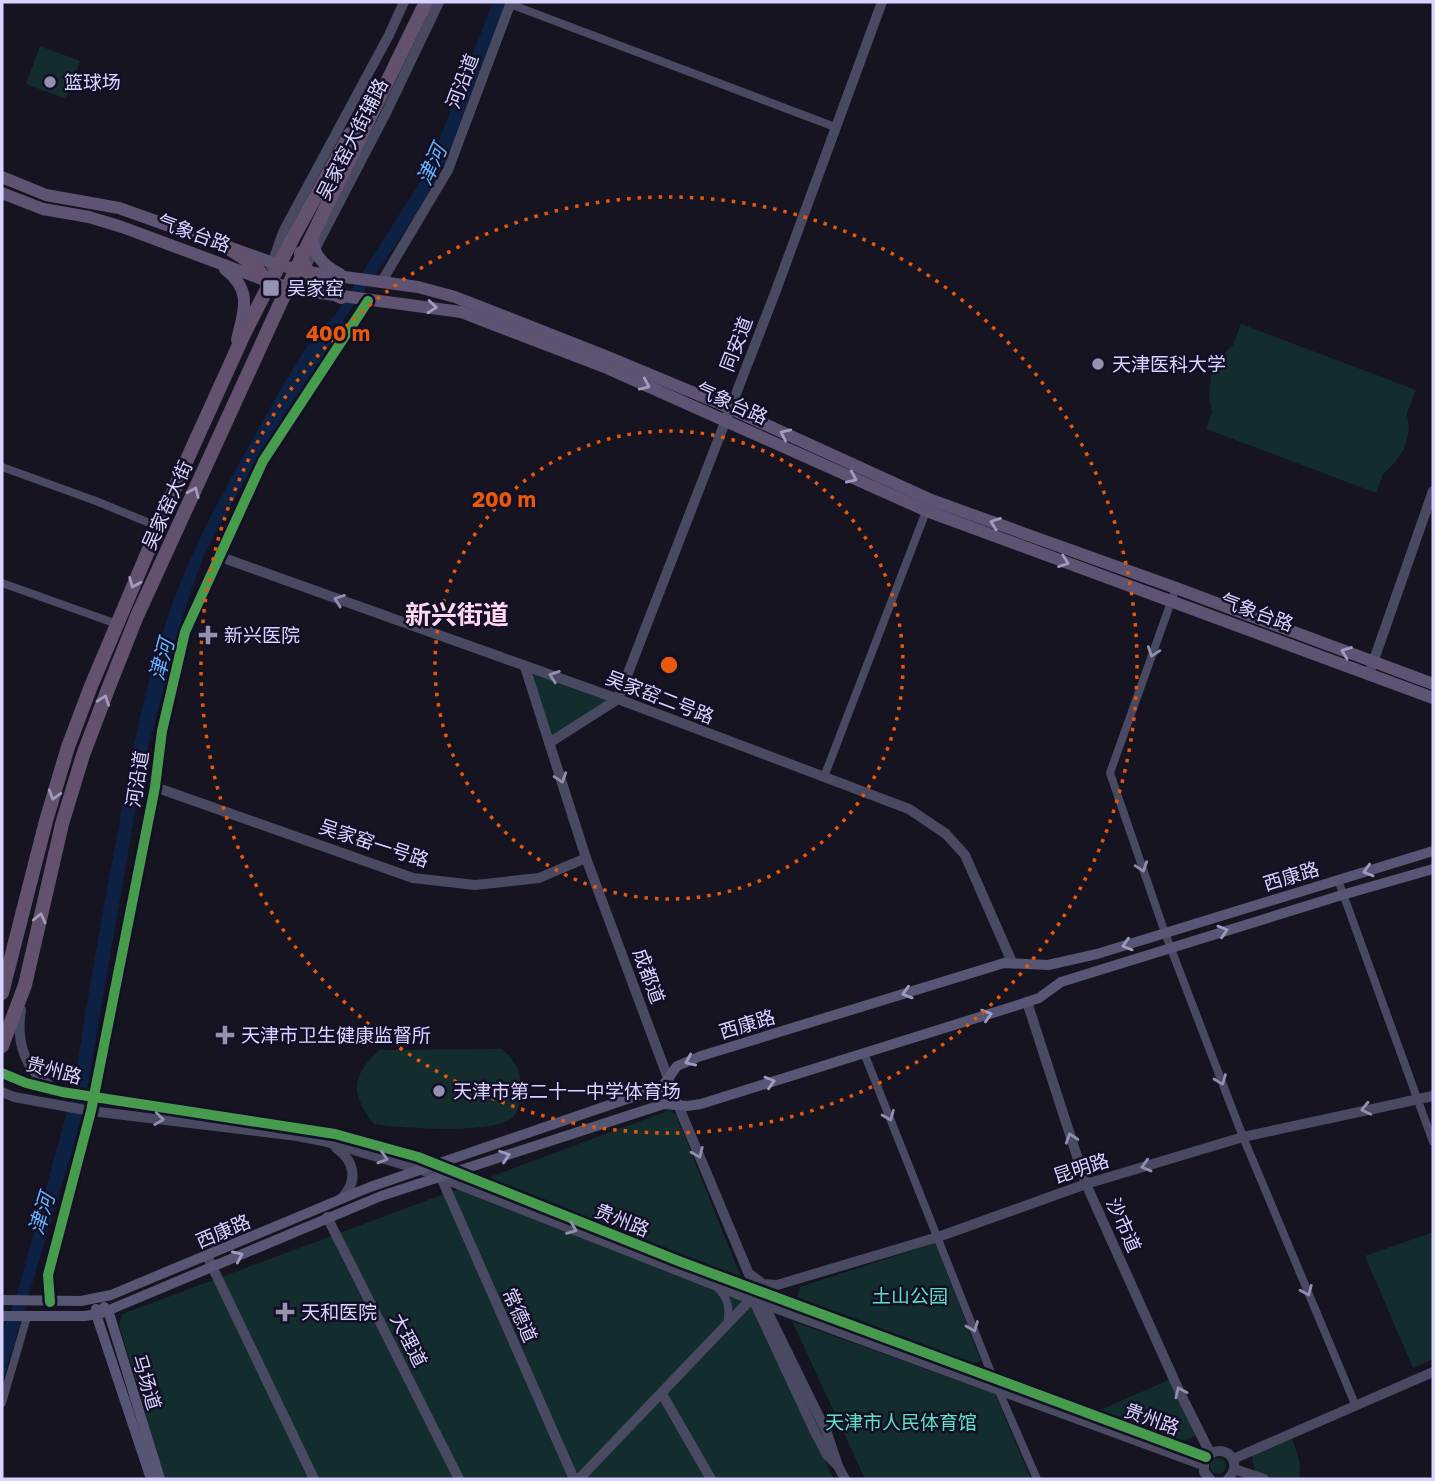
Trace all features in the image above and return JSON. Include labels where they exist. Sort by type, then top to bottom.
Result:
[{"type":"highway","name":"吴家窑大街","points":[[2,1046],[24,985],[62,824],[87,744],[138,616],[266,333],[302,264],[362,122],[417,2]]},
{"type":"highway","name":"吴家窑大街","points":[[2,993],[68,747],[117,624],[278,262],[362,122],[426,2]]},
{"type":"highway","points":[[329,173],[302,264],[341,297]]},
{"type":"highway","points":[[228,248],[253,265],[268,283],[270,313],[266,333]]},
{"type":"main road","name":"气象台路","points":[[2,177],[46,195],[119,208],[228,248],[278,262],[302,264],[347,277],[418,287],[454,297],[608,357],[728,415],[929,505],[1171,601],[1371,668],[1433,684]]},
{"type":"main road","name":"气象台路","points":[[2,193],[43,209],[89,217],[122,227],[268,283],[341,297],[440,307],[461,312],[728,415]]},
{"type":"main road","points":[[319,220],[313,240],[315,250],[325,264],[347,277]]},
{"type":"main road","points":[[216,262],[253,265],[278,262],[302,264]]},
{"type":"main road","points":[[216,262],[235,277],[245,297],[231,363]]},
{"type":"main road","name":"气象台路","points":[[929,505],[1176,588],[1371,668],[1433,698]]},
{"type":"main road","name":"西康路","points":[[101,1309],[130,1300],[340,1201],[657,1089],[669,1080],[677,1066],[701,1056],[1012,962],[1048,965],[1097,954],[1433,851]]},
{"type":"main road","name":"西康路","points":[[101,1309],[111,1295],[182,1266],[210,1261],[394,1191],[664,1104],[701,1104],[1040,998],[1061,982],[1433,869]]},
{"type":"main road","points":[[2,1300],[50,1302],[101,1309]]},
{"type":"main road","points":[[2,1316],[85,1323],[109,1335],[116,1313],[130,1300]]},
{"type":"main road","points":[[27,1317],[101,1309]]},
{"type":"main road","name":"马场道","points":[[101,1309],[151,1479]]},
{"type":"main road","name":"马场道","points":[[109,1335],[160,1479]]},
{"type":"street","name":"吴家窑大街辅路","points":[[278,262],[283,232],[404,2]]},
{"type":"street","name":"吴家窑大街辅路","points":[[302,264],[315,250],[402,81],[439,2]]},
{"type":"street","name":"同安道","points":[[618,699],[728,415],[882,2]]},
{"type":"street","points":[[511,3],[835,127]]},
{"type":"street","name":"河沿道","points":[[379,281],[448,170],[511,3]]},
{"type":"street","name":"河沿道","points":[[50,1302],[48,1275],[91,1111],[155,787],[162,731],[185,632],[263,461],[366,300]]},
{"type":"street","points":[[2,467],[147,522]]},
{"type":"street","points":[[1371,668],[1433,491]]},
{"type":"street","points":[[824,777],[929,505]]},
{"type":"street","name":"吴家窑二号路","points":[[218,556],[618,699],[909,809],[946,834],[965,855],[1012,962]]},
{"type":"street","points":[[2,583],[117,624]]},
{"type":"street","points":[[1176,588],[1110,773],[1165,933],[1243,1138],[1355,1404]]},
{"type":"street","name":"成都道","points":[[525,667],[586,858],[678,1105],[748,1272],[755,1295],[827,1455],[838,1466]]},
{"type":"street","points":[[549,743],[618,699]]},
{"type":"street","name":"吴家窑一号路","points":[[155,787],[413,878],[475,885],[539,878],[586,858]]},
{"type":"street","points":[[1338,880],[1433,1142]]},
{"type":"street","points":[[24,985],[19,1038],[25,1058],[42,1080],[62,1092]]},
{"type":"street","name":"沙市道","points":[[1027,1002],[1086,1184],[1181,1395],[1206,1458]]},
{"type":"street","points":[[864,1053],[994,1380],[1037,1479]]},
{"type":"street","name":"贵州路","points":[[2,1073],[26,1083],[93,1098],[335,1134],[388,1147],[458,1172],[681,1262],[755,1295],[1206,1458]]},
{"type":"street","name":"贵州路","points":[[2,1093],[60,1107],[323,1141],[422,1170],[714,1284],[755,1295],[764,1303],[999,1391],[1206,1458],[1220,1451],[1233,1472],[1264,1479]]},
{"type":"street","name":"昆明路","points":[[748,1272],[763,1284],[777,1285],[939,1237],[1086,1184],[1243,1138],[1433,1096]]},
{"type":"street","points":[[323,1141],[344,1154],[353,1171],[353,1183],[340,1201]]},
{"type":"street","name":"常德道","points":[[440,1165],[440,1177],[576,1479]]},
{"type":"street","name":"大理道","points":[[327,1217],[459,1479]]},
{"type":"street","points":[[210,1261],[314,1479]]},
{"type":"street","points":[[714,1284],[724,1293],[728,1304],[726,1326]]},
{"type":"street","points":[[576,1479],[662,1394],[755,1295]]},
{"type":"street","name":"成都道","points":[[764,1303],[827,1433],[845,1479]]},
{"type":"street","points":[[779,1334],[782,1320],[791,1313]]},
{"type":"street","points":[[2,1403],[27,1317]]},
{"type":"street","points":[[1233,1472],[1355,1404],[1433,1372]]},
{"type":"street","points":[[662,1394],[711,1479]]},
{"type":"street","points":[[1206,1458],[1206,1478]]},
{"type":"green space","points":[[40,46],[80,61],[66,99],[26,84]]},
{"type":"green space","points":[[1241,324],[1416,390],[1407,413],[1409,430],[1404,449],[1383,474],[1376,493],[1206,429],[1212,412],[1209,398],[1211,376],[1220,357],[1233,345]]},
{"type":"green space","points":[[529,664],[621,698],[553,742]]},
{"type":"green space","name":"天津市第二十一中学体育场","points":[[502,1049],[517,1068],[521,1084],[517,1111],[503,1123],[447,1129],[374,1124],[361,1103],[357,1086],[359,1077],[379,1050]]},
{"type":"green space","points":[[670,1110],[676,1115],[764,1335],[834,1479],[165,1479],[119,1325],[122,1314]]},
{"type":"green space","points":[[1433,1232],[1433,1359],[1413,1368],[1365,1256]]},
{"type":"green space","name":"土山公园","points":[[935,1243],[981,1361],[969,1364],[797,1299],[800,1287]]},
{"type":"green space","name":"天津市人民体育馆","points":[[792,1321],[995,1394],[1031,1479],[865,1479]]},
{"type":"green space","points":[[1171,1379],[1198,1434],[1179,1444],[1091,1414]]},
{"type":"green space","points":[[1291,1437],[1297,1452],[1299,1479],[1271,1479],[1256,1474],[1251,1453]]},
{"type":"green space","points":[[1218,1458],[1224,1460],[1224,1472],[1218,1474],[1212,1472],[1210,1466],[1212,1460]]},
{"type":"water","name":"津河","points":[[493,2],[506,2],[445,162],[409,224],[343,321],[345,323],[253,466],[204,554],[184,612],[143,766],[78,1131],[2,1384],[2,1333],[17,1294],[74,1086],[131,763],[152,669],[171,609],[209,519],[286,380],[304,351],[336,314],[427,171]]},
{"type":"cycle path","points":[[50,1302],[48,1275],[91,1111],[155,787],[162,731],[185,632],[263,461],[368,301]]},
{"type":"cycle path","points":[[2,1073],[26,1083],[62,1092],[335,1134],[418,1157],[681,1262],[1206,1457]]},
{"type":"place","name":"篮球场","points":[[50,82]]},
{"type":"place","name":"吴家窑","points":[[271,288]]},
{"type":"place","name":"天津医科大学","points":[[1098,364]]},
{"type":"place","name":"新兴医院","points":[[208,635]]},
{"type":"place","name":"天津市卫生健康监督所","points":[[225,1035]]},
{"type":"place","name":"天津市第二十一中学体育场","points":[[439,1091]]},
{"type":"place","name":"天和医院","points":[[285,1312]]},
{"type":"district","name":"新兴街道","points":[[457,615]]}]
